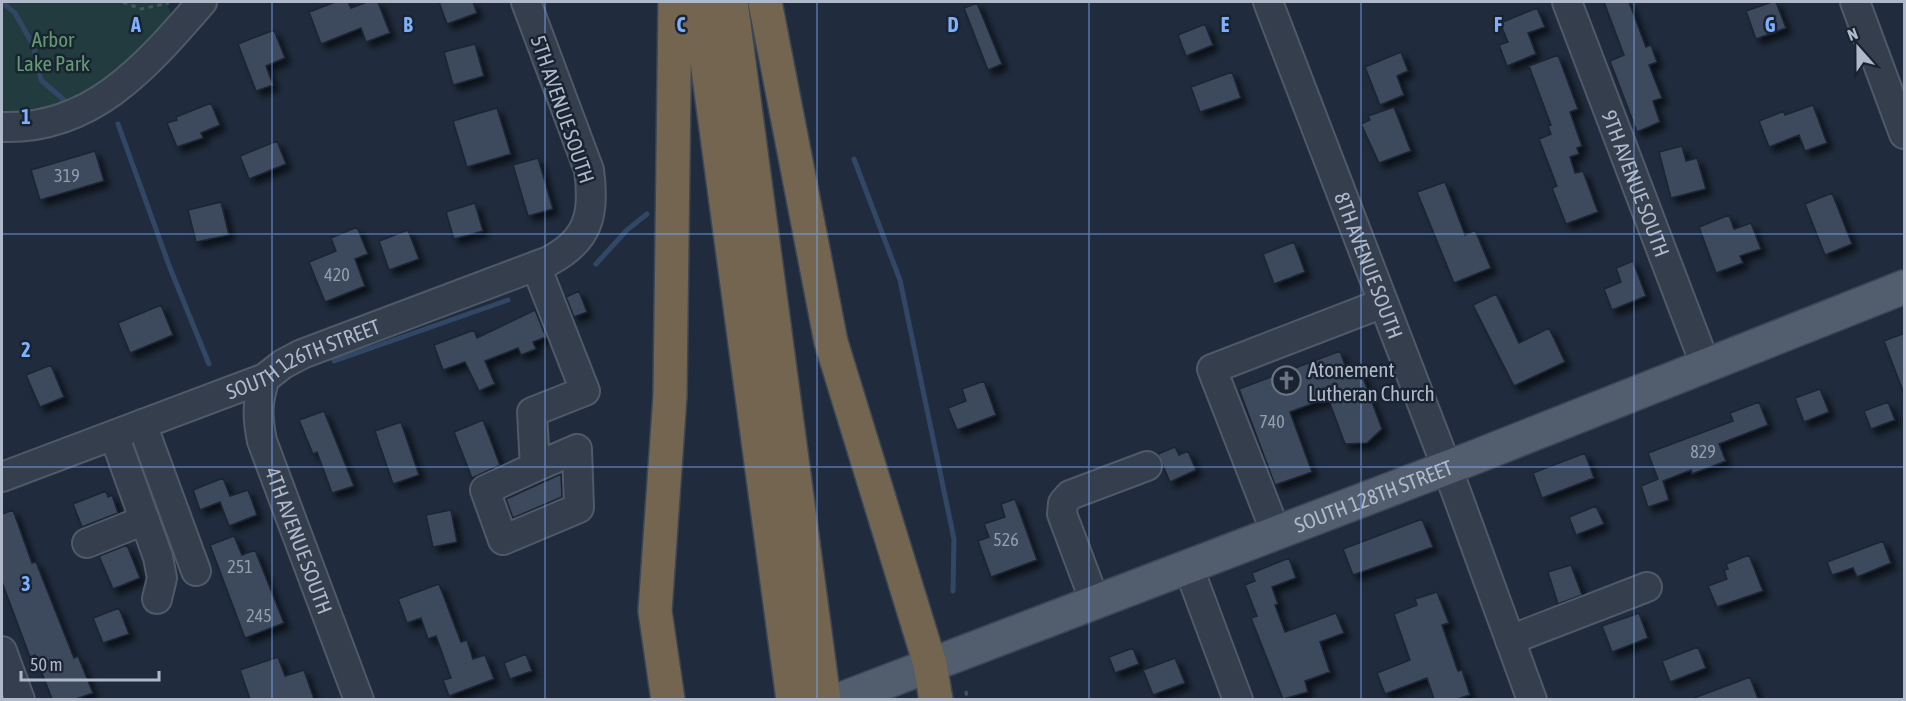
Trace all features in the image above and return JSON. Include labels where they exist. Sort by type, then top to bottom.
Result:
[{"type":"highway","points":[[668,699],[655,611],[670,396],[675,2]]},
{"type":"highway","points":[[699,2],[799,625],[824,699]]},
{"type":"highway","points":[[731,2],[799,625],[793,699]]},
{"type":"highway","points":[[765,2],[831,342],[930,664],[951,695]]},
{"type":"main road","name":"SOUTH 128TH STREET","points":[[839,699],[1446,468],[1705,364],[1905,288]]},
{"type":"street","points":[[2,127],[21,128],[55,121],[92,105],[129,81],[177,9],[202,2]]},
{"type":"street","name":"5TH AVENUE SOUTH","points":[[526,2],[589,170],[592,195],[589,219]]},
{"type":"street","name":"8TH AVENUE SOUTH","points":[[1268,2],[1532,699]]},
{"type":"street","name":"9TH AVENUE SOUTH","points":[[1567,2],[1705,364]]},
{"type":"street","points":[[1855,2],[1905,134]]},
{"type":"street","name":"SOUTH 126TH STREET","points":[[2,477],[265,378],[283,364],[303,354],[536,266],[568,251],[580,238],[589,219]]},
{"type":"street","points":[[535,467],[532,412],[585,391],[536,266]]},
{"type":"street","points":[[1276,532],[1212,369],[1383,303]]},
{"type":"street","name":"4TH AVENUE SOUTH","points":[[265,378],[257,401],[256,416],[262,441],[359,699]]},
{"type":"street","points":[[142,424],[196,571]]},
{"type":"street","points":[[114,435],[145,520],[162,578],[157,598]]},
{"type":"street","points":[[1095,602],[1062,514],[1063,503],[1070,495],[1147,466]]},
{"type":"street","points":[[87,543],[145,520]]},
{"type":"street","points":[[1188,566],[1238,699]]},
{"type":"street","points":[[1510,640],[1647,587]]},
{"type":"street","points":[[2,651],[20,699]]},
{"type":"path","points":[[123,2],[141,9],[160,7],[177,9]]},
{"type":"path","points":[[951,695],[968,699]]},
{"type":"green space","name":"Arbor Lake Park","points":[[2,2],[166,2],[171,14],[117,68],[86,93],[54,107],[7,111],[2,110]]},
{"type":"building","points":[[335,2],[348,2],[351,8],[367,2],[378,2],[390,33],[366,42],[361,28],[321,44],[309,12]]},
{"type":"building","points":[[439,2],[473,2],[477,13],[447,24]]},
{"type":"building","points":[[1604,2],[1629,2],[1646,47],[1651,45],[1657,62],[1649,65],[1662,98],[1653,101],[1660,122],[1637,132],[1610,61],[1624,55]]},
{"type":"building","points":[[1776,2],[1786,28],[1756,39],[1746,11]]},
{"type":"building","points":[[977,3],[1002,64],[988,70],[964,8]]},
{"type":"building","points":[[1537,8],[1545,27],[1528,33],[1536,54],[1507,66],[1499,45],[1508,42],[1500,23]]},
{"type":"building","points":[[1205,24],[1213,45],[1186,56],[1178,35]]},
{"type":"building","points":[[274,30],[285,58],[266,66],[273,85],[256,91],[238,44]]},
{"type":"building","points":[[475,44],[484,76],[453,85],[444,52]]},
{"type":"building","points":[[1401,52],[1408,71],[1397,76],[1404,95],[1380,105],[1365,67]]},
{"type":"building","points":[[1558,55],[1578,109],[1570,112],[1582,146],[1577,148],[1579,154],[1570,157],[1575,173],[1583,171],[1598,212],[1566,224],[1552,188],[1557,186],[1539,139],[1551,134],[1548,126],[1551,125],[1529,66]]},
{"type":"building","points":[[1232,72],[1241,98],[1200,112],[1191,87]]},
{"type":"building","points":[[211,103],[220,125],[201,133],[203,138],[177,147],[167,123]]},
{"type":"building","points":[[1813,105],[1827,143],[1805,151],[1799,135],[1769,147],[1759,121],[1784,111],[1785,115]]},
{"type":"building","points":[[1394,107],[1411,151],[1379,163],[1361,124],[1370,120],[1368,116]]},
{"type":"building","points":[[497,108],[511,154],[467,167],[453,121]]},
{"type":"building","points":[[277,141],[286,164],[249,179],[240,156]]},
{"type":"building","points":[[1682,146],[1686,161],[1697,158],[1706,189],[1671,198],[1659,152]]},
{"type":"building","points":[[95,151],[104,181],[40,200],[31,170]]},
{"type":"building","points":[[538,158],[553,209],[528,216],[513,165]]},
{"type":"building","points":[[1445,182],[1465,235],[1475,230],[1491,268],[1454,283],[1417,192]]},
{"type":"building","points":[[1832,193],[1852,244],[1825,255],[1805,204]]},
{"type":"building","points":[[221,202],[229,235],[196,242],[188,210]]},
{"type":"building","points":[[475,203],[483,231],[454,239],[446,212]]},
{"type":"building","points":[[1729,215],[1734,229],[1751,223],[1761,249],[1740,256],[1743,263],[1716,273],[1699,227]]},
{"type":"building","points":[[357,227],[368,254],[355,259],[365,286],[325,302],[309,262],[336,251],[331,238]]},
{"type":"building","points":[[408,230],[419,259],[389,270],[379,241]]},
{"type":"building","points":[[1294,242],[1305,272],[1274,284],[1263,254]]},
{"type":"building","points":[[1633,261],[1646,296],[1612,310],[1604,289],[1621,282],[1616,268]]},
{"type":"building","points":[[579,291],[587,312],[574,317],[566,297]]},
{"type":"building","points":[[1496,294],[1519,343],[1549,328],[1565,362],[1514,386],[1473,305]]},
{"type":"building","points":[[161,305],[173,335],[130,353],[118,323]]},
{"type":"building","points":[[535,310],[546,337],[533,342],[536,349],[521,355],[518,348],[485,361],[495,384],[479,391],[465,362],[443,370],[434,345],[474,330],[477,338]]},
{"type":"building","points":[[1905,333],[1905,391],[1903,391],[1884,341]]},
{"type":"building","points":[[1340,351],[1346,368],[1358,364],[1382,429],[1367,443],[1345,444],[1328,398],[1290,412],[1312,472],[1275,485],[1239,389]]},
{"type":"building","points":[[51,365],[64,397],[40,407],[26,375]]},
{"type":"building","points":[[984,381],[996,415],[957,430],[948,408],[966,401],[962,389]]},
{"type":"building","points":[[1820,389],[1829,412],[1804,422],[1795,398]]},
{"type":"building","points":[[1759,402],[1768,425],[1719,444],[1726,461],[1692,474],[1691,470],[1663,481],[1669,500],[1648,507],[1641,486],[1658,479],[1648,453],[1733,421],[1730,413]]},
{"type":"building","points":[[1888,402],[1895,420],[1871,429],[1864,411]]},
{"type":"building","points":[[324,411],[354,486],[332,493],[317,452],[313,454],[299,420]]},
{"type":"building","points":[[483,420],[500,465],[472,478],[454,432]]},
{"type":"building","points":[[401,422],[419,475],[393,484],[375,431]]},
{"type":"building","points":[[1175,447],[1179,455],[1188,451],[1196,470],[1170,482],[1158,454]]},
{"type":"building","points":[[1585,453],[1594,478],[1542,498],[1533,473]]},
{"type":"building","points":[[561,474],[562,497],[513,518],[506,499]]},
{"type":"building","points":[[223,478],[230,496],[248,490],[257,515],[229,526],[220,502],[200,510],[193,490]]},
{"type":"building","points":[[106,491],[108,497],[112,495],[118,513],[82,527],[73,504]]},
{"type":"building","points":[[1015,499],[1037,560],[991,577],[978,541],[989,537],[984,524],[1005,517],[1001,504]]},
{"type":"building","points":[[1596,506],[1604,524],[1576,535],[1569,517]]},
{"type":"building","points":[[13,510],[32,563],[36,562],[74,658],[78,656],[93,693],[76,699],[52,699],[35,655],[30,657],[2,582],[2,514]]},
{"type":"building","points":[[451,510],[457,542],[433,547],[426,515]]},
{"type":"building","points":[[1422,519],[1433,547],[1353,575],[1343,549]]},
{"type":"building","points":[[234,536],[242,555],[255,550],[284,623],[245,638],[210,545]]},
{"type":"building","points":[[1883,541],[1891,563],[1857,577],[1853,568],[1832,575],[1827,562]]},
{"type":"building","points":[[127,545],[140,578],[113,589],[99,556]]},
{"type":"building","points":[[1749,555],[1763,591],[1717,607],[1708,586],[1727,579],[1724,570],[1728,569],[1726,564]]},
{"type":"building","points":[[1289,558],[1296,578],[1272,587],[1278,604],[1275,605],[1285,632],[1336,613],[1344,633],[1320,642],[1330,672],[1305,681],[1308,692],[1283,699],[1251,618],[1257,616],[1245,585],[1255,581],[1252,573]]},
{"type":"building","points":[[1571,565],[1582,595],[1558,604],[1548,572]]},
{"type":"building","points":[[439,584],[461,642],[467,640],[473,659],[485,655],[494,679],[449,696],[443,680],[451,678],[436,636],[428,639],[421,618],[407,623],[398,599]]},
{"type":"building","points":[[1437,592],[1449,623],[1442,625],[1458,671],[1462,670],[1470,695],[1457,699],[1434,699],[1427,678],[1385,694],[1377,673],[1410,660],[1394,614],[1417,605],[1415,599]]},
{"type":"building","points":[[119,608],[129,634],[103,643],[93,618]]},
{"type":"building","points":[[1639,613],[1648,638],[1612,652],[1602,626]]},
{"type":"building","points":[[1698,647],[1706,668],[1670,682],[1662,661]]},
{"type":"building","points":[[1133,648],[1139,664],[1115,673],[1109,657]]},
{"type":"building","points":[[526,654],[532,671],[510,679],[504,663]]},
{"type":"building","points":[[278,657],[285,676],[304,670],[314,699],[250,699],[240,670]]},
{"type":"building","points":[[1175,658],[1185,683],[1153,695],[1143,670]]},
{"type":"building","points":[[1750,677],[1758,699],[1694,699],[1694,698]]},
{"type":"waterway","points":[[2,2],[15,13],[33,45],[41,80],[64,100]]},
{"type":"waterway","points":[[118,124],[170,268],[209,364]]},
{"type":"waterway","points":[[854,159],[900,280],[954,539],[953,591]]},
{"type":"waterway","points":[[596,264],[627,230],[647,214]]},
{"type":"waterway","points":[[334,361],[508,300]]},
{"type":"place","name":"Atonement Lutheran Church","points":[[1287,381]]}]
